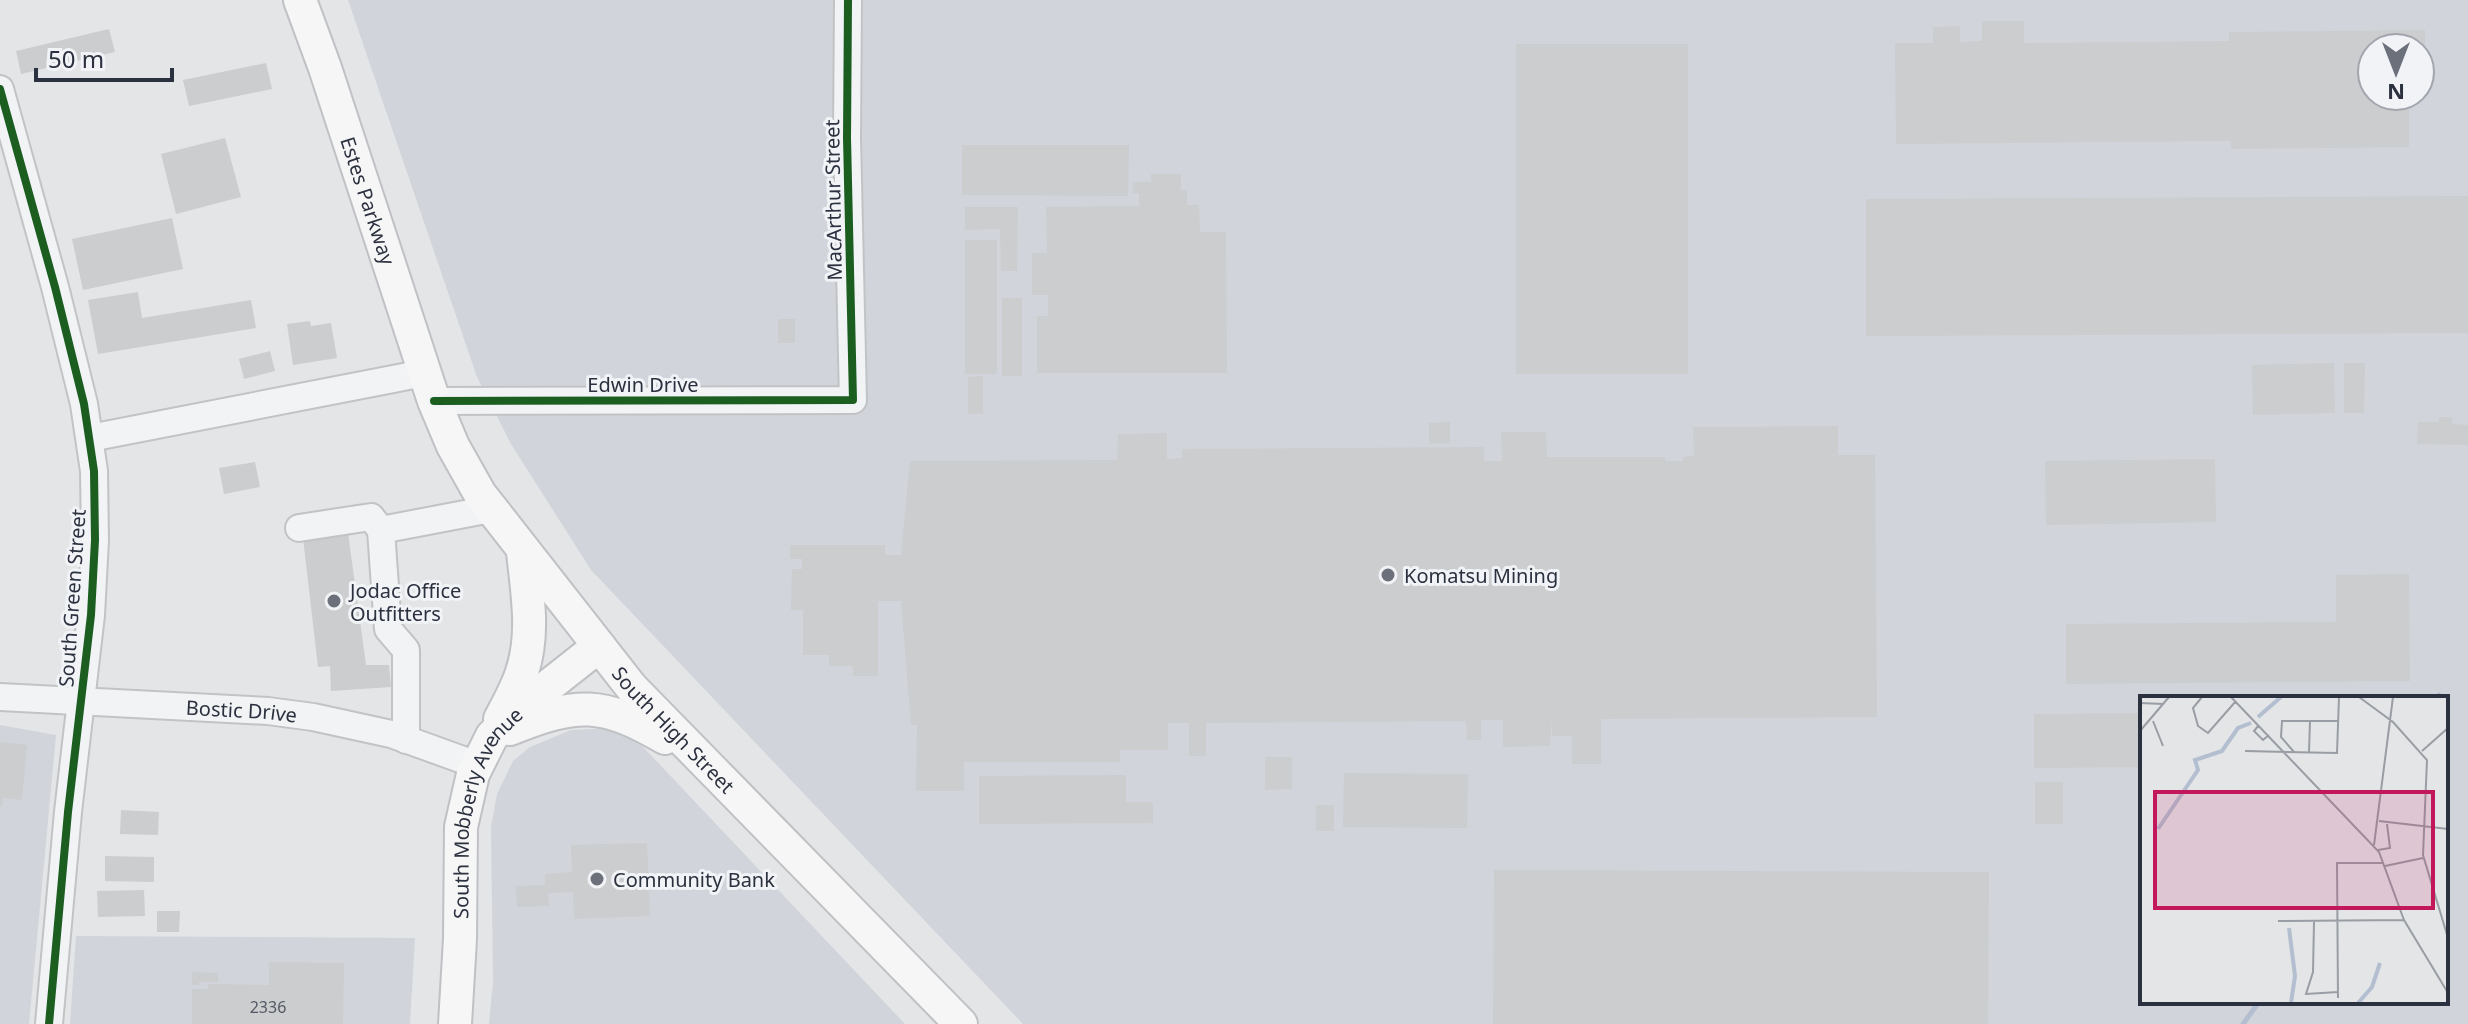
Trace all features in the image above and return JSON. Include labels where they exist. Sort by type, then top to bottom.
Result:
[{"type":"main road","name":"Estes Parkway","points":[[300,0],[429,387]]},
{"type":"main road","name":"South High Street","points":[[429,387],[466,472],[523,552],[632,688],[961,1024]]},
{"type":"main road","points":[[492,736],[521,677],[528,649],[530,633],[523,552]]},
{"type":"main road","name":"South Mobberly Avenue","points":[[455,1024],[460,955],[461,827],[467,793],[477,765],[492,736],[528,702],[599,646]]},
{"type":"main road","points":[[492,736],[554,712],[574,709],[608,711],[636,721],[702,760]]},
{"type":"street","name":"MacArthur Street","points":[[848,0],[847,138],[853,400]]},
{"type":"street","name":"South Green Street","points":[[0,89],[55,287],[90,438],[94,471],[95,540],[91,615],[49,1024]]},
{"type":"street","name":"Edwin Drive","points":[[90,438],[429,387],[853,400]]},
{"type":"street","points":[[381,530],[491,509]]},
{"type":"street","points":[[299,528],[371,517],[381,530],[388,629],[406,650],[406,740]]},
{"type":"street","name":"Bostic Drive","points":[[0,697],[268,711],[313,717],[365,727],[477,765]]},
{"type":"shaded area","name":"Komatsu Mining","points":[[348,0],[2468,0],[2468,1024],[1023,1024],[591,570],[511,444],[477,377]]},
{"type":"shaded area","points":[[0,725],[56,735],[29,1024],[0,1024]]},
{"type":"shaded area","points":[[571,730],[615,730],[635,740],[646,750],[905,1024],[489,1024],[493,982],[491,827],[497,794],[513,761],[530,747]]},
{"type":"shaded area","points":[[76,936],[415,938],[410,1024],[70,1024]]},
{"type":"building","points":[[1982,21],[2024,21],[2024,43],[2229,41],[2229,32],[2425,30],[2356,32],[2356,112],[2409,112],[2409,147],[2231,149],[2231,141],[1896,144],[1895,43],[1933,43],[1933,27],[1960,26],[1960,42],[1982,41]]},
{"type":"building","points":[[109,29],[115,52],[21,74],[16,51]]},
{"type":"building","points":[[1516,44],[1688,44],[1688,374],[1516,374]]},
{"type":"building","points":[[266,63],[272,89],[189,106],[183,80]]},
{"type":"building","points":[[225,138],[241,197],[176,214],[161,154]]},
{"type":"building","points":[[962,145],[1129,145],[1128,196],[962,195]]},
{"type":"building","points":[[1151,174],[1181,174],[1181,190],[1187,190],[1187,205],[1199,205],[1200,232],[1226,232],[1227,373],[1037,373],[1037,316],[1048,316],[1048,295],[1032,295],[1032,253],[1047,253],[1046,207],[1139,206],[1139,193],[1133,193],[1133,182],[1151,182]]},
{"type":"building","points":[[2468,196],[2468,333],[1866,336],[1866,199]]},
{"type":"building","points":[[965,207],[1018,207],[1017,271],[1001,271],[1000,229],[965,230]]},
{"type":"building","points":[[172,218],[183,269],[83,290],[72,239]]},
{"type":"building","points":[[965,240],[997,240],[997,374],[965,374]]},
{"type":"building","points":[[138,292],[142,318],[251,300],[256,328],[98,354],[88,300]]},
{"type":"building","points":[[1002,298],[1022,298],[1022,376],[1002,376]]},
{"type":"building","points":[[778,319],[795,319],[795,343],[778,343]]},
{"type":"building","points":[[310,321],[311,326],[331,323],[337,358],[293,365],[287,324]]},
{"type":"building","points":[[270,351],[275,371],[244,379],[239,359]]},
{"type":"building","points":[[2334,363],[2335,413],[2253,415],[2252,365]]},
{"type":"building","points":[[2344,363],[2365,363],[2364,413],[2344,413]]},
{"type":"building","points":[[983,376],[983,414],[968,414],[968,377]]},
{"type":"building","points":[[2439,417],[2452,417],[2452,424],[2468,425],[2468,445],[2417,444],[2418,422],[2439,422]]},
{"type":"building","points":[[1450,422],[1450,443],[1429,444],[1429,423]]},
{"type":"building","name":"Komatsu Mining","points":[[1838,426],[1838,455],[1875,455],[1877,717],[1601,719],[1601,764],[1572,764],[1572,736],[1552,736],[1552,719],[1550,746],[1503,747],[1503,720],[1481,720],[1481,740],[1467,740],[1466,721],[1206,723],[1206,756],[1189,756],[1189,723],[1168,723],[1168,750],[1120,750],[1120,762],[964,762],[964,791],[916,791],[917,725],[911,725],[901,601],[878,601],[878,676],[853,676],[853,666],[829,666],[829,655],[803,655],[803,610],[791,610],[792,569],[802,569],[802,559],[790,559],[790,545],[885,545],[885,555],[901,555],[910,461],[1117,460],[1118,434],[1167,433],[1167,459],[1182,458],[1182,449],[1484,447],[1484,461],[1502,461],[1501,432],[1546,432],[1547,457],[1665,457],[1665,461],[1683,461],[1683,457],[1694,456],[1693,427]]},
{"type":"building","points":[[2215,459],[2216,522],[2046,525],[2045,461]]},
{"type":"building","points":[[255,462],[260,487],[224,494],[219,468]]},
{"type":"building","name":"Jodac Office Outfitters","points":[[348,533],[366,665],[389,665],[391,687],[331,691],[330,666],[318,667],[303,538]]},
{"type":"building","points":[[2409,574],[2410,681],[2066,684],[2066,624],[2336,622],[2336,575]]},
{"type":"building","points":[[2140,713],[2140,767],[2034,768],[2034,714]]},
{"type":"building","points":[[0,742],[27,745],[22,800],[3,798],[2,807],[0,806]]},
{"type":"building","points":[[1265,757],[1292,757],[1292,789],[1265,790]]},
{"type":"building","points":[[1344,773],[1468,774],[1467,828],[1343,827]]},
{"type":"building","points":[[1126,775],[1126,802],[1153,802],[1153,823],[979,824],[979,776]]},
{"type":"building","points":[[2035,782],[2063,782],[2063,824],[2035,824]]},
{"type":"building","points":[[1316,805],[1334,805],[1334,831],[1316,831]]},
{"type":"building","points":[[121,810],[159,812],[158,835],[120,834]]},
{"type":"building","name":"Community Bank","points":[[647,843],[650,916],[574,919],[573,892],[548,893],[549,906],[517,907],[516,886],[545,885],[545,874],[572,872],[571,845]]},
{"type":"building","points":[[105,856],[154,857],[154,882],[105,881]]},
{"type":"building","points":[[1494,870],[1989,872],[1988,1024],[1493,1024]]},
{"type":"building","points":[[144,890],[145,916],[98,917],[97,891]]},
{"type":"building","points":[[157,911],[180,911],[179,932],[157,932]]},
{"type":"building","points":[[269,962],[344,963],[343,1024],[192,1024],[192,989],[208,989],[208,984],[269,985]]},
{"type":"building","points":[[192,972],[218,973],[218,982],[192,985]]},
{"type":"waterway","points":[[2243,1024],[2258,1004]]},
{"type":"cycle path","points":[[434,401],[853,400],[847,138],[848,0]]},
{"type":"cycle path","points":[[0,89],[84,404],[94,471],[95,540],[91,615],[68,812],[49,1024]]},
{"type":"place","name":"Komatsu Mining","points":[[1388,575]]},
{"type":"place","name":"Jodac Office Outfitters","points":[[334,601]]},
{"type":"place","name":"Community Bank","points":[[597,879]]}]
